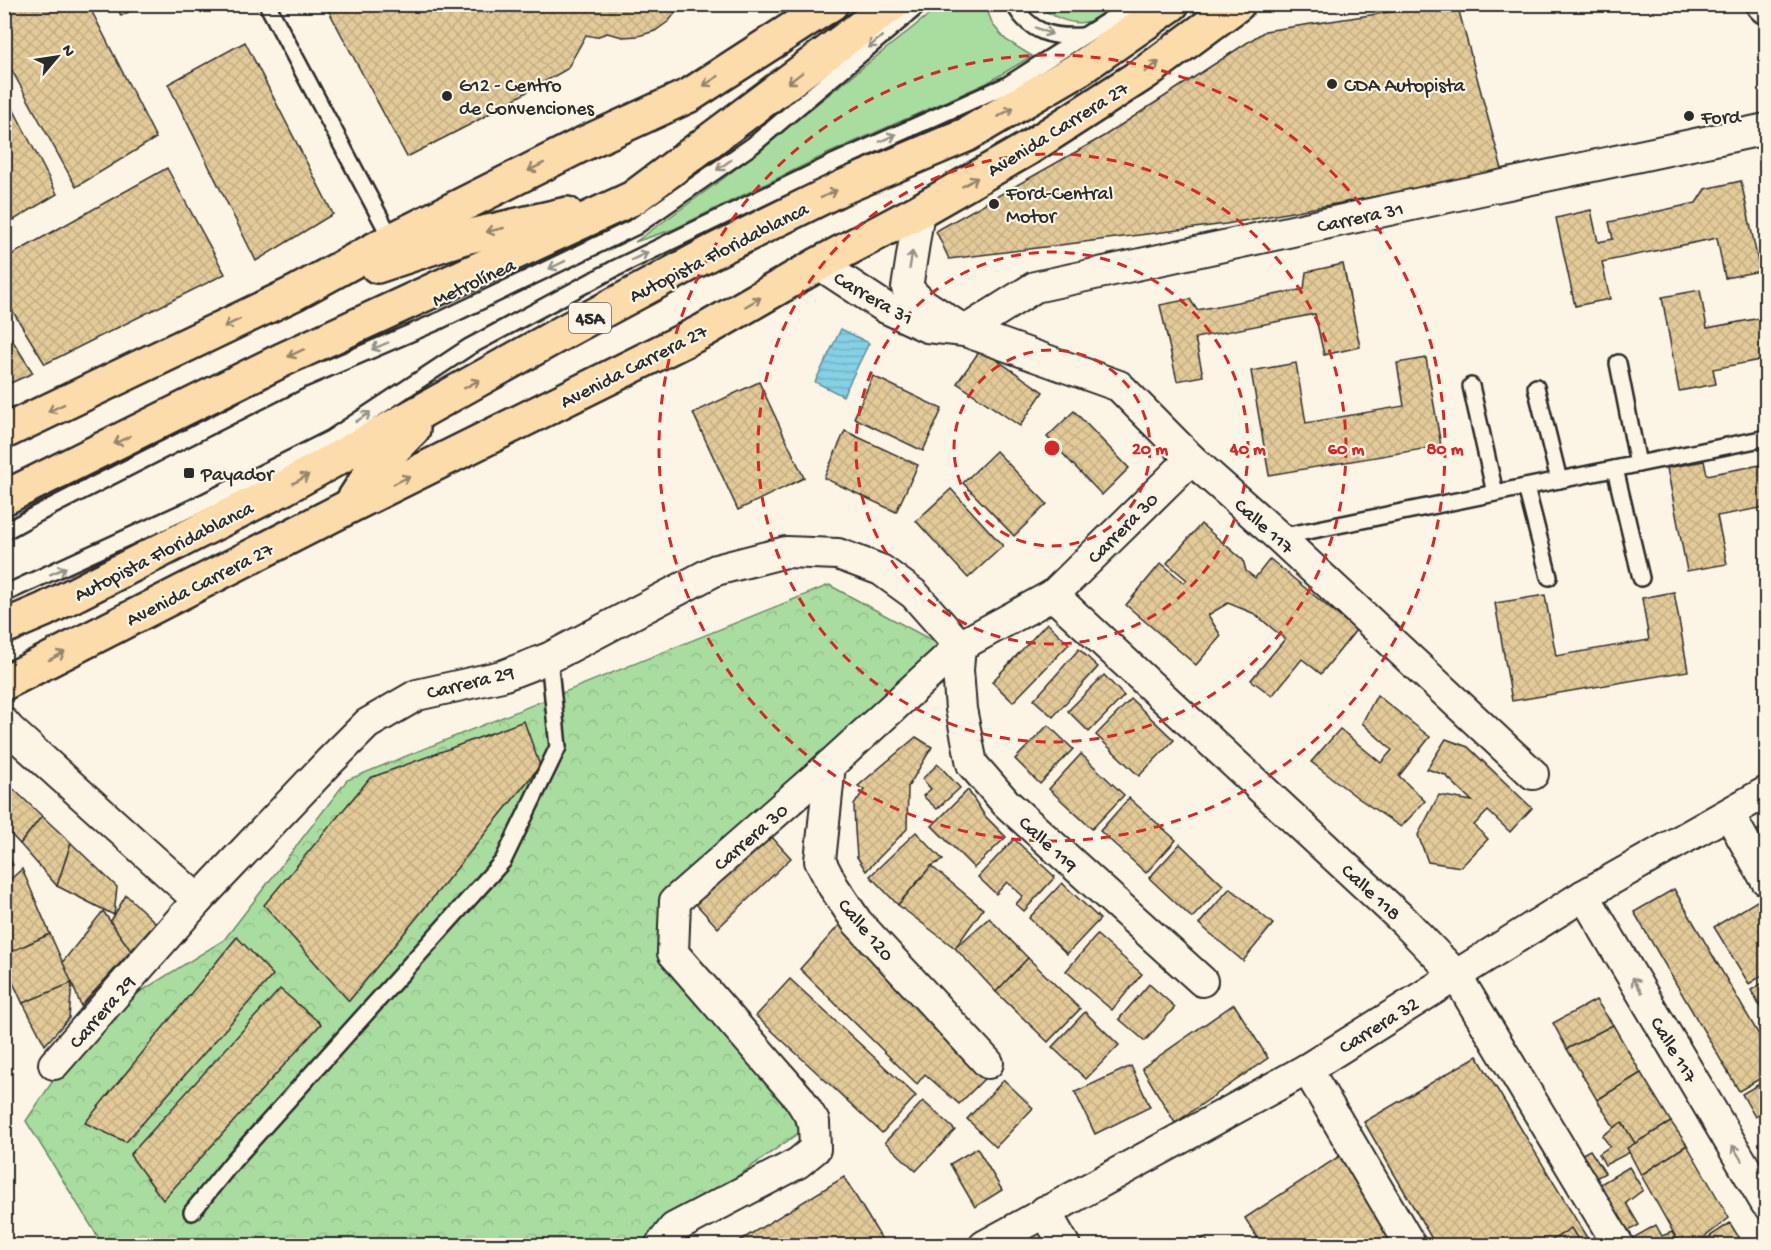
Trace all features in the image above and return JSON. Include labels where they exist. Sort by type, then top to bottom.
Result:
[{"type":"highway","points":[[4,432],[296,293],[392,240],[583,144],[690,95],[831,4]]},
{"type":"highway","points":[[4,498],[280,361],[633,198],[892,4]]},
{"type":"highway","name":"Autopista Floridablanca","points":[[4,627],[44,610],[273,494],[579,323],[714,251],[841,188],[966,135],[1082,67],[1172,4]]},
{"type":"highway","name":"Avenida Carrera 27","points":[[4,682],[350,506],[703,331],[1027,149],[1146,72],[1238,4]]},
{"type":"highway","points":[[296,293],[461,238],[633,198]]},
{"type":"highway","points":[[350,506],[372,471],[439,402]]},
{"type":"street","name":"Carrera 31","points":[[819,264],[886,308],[927,327],[965,331],[1035,287],[1767,129]]},
{"type":"street","name":"Carrera 31","points":[[919,211],[907,288],[922,303],[965,331]]},
{"type":"street","name":"Calle 117","points":[[965,331],[1119,386],[1191,459],[1279,537],[1533,774]]},
{"type":"street","name":"Carrera 30","points":[[660,1245],[674,1228],[798,1163],[815,1149],[814,1122],[799,1098],[673,952],[675,901],[830,765],[959,658],[1053,595],[1191,459]]},
{"type":"street","name":"Carrera 29","points":[[54,1064],[198,900],[367,724],[417,695],[502,676],[549,658],[716,570],[786,552],[838,554],[881,570],[914,594],[959,658]]},
{"type":"street","name":"Calle 118","points":[[1053,595],[1404,921],[1456,975],[1619,1245]]},
{"type":"street","name":"Calle 119","points":[[959,658],[961,709],[972,764],[1006,803],[1202,981]]},
{"type":"street","points":[[4,723],[198,900]]},
{"type":"street","name":"Calle 120","points":[[830,765],[820,861],[833,886],[857,922],[988,1063]]},
{"type":"street","name":"Carrera 32","points":[[984,1245],[1307,1070],[1584,895],[1767,792]]},
{"type":"street","points":[[1729,814],[1767,879]]},
{"type":"street","name":"Calle 117","points":[[1584,895],[1767,1203]]},
{"type":"street","points":[[1307,1070],[1411,1245]]},
{"type":"street","points":[[1045,1211],[1065,1245]]},
{"type":"lane","points":[[267,4],[392,240]]},
{"type":"lane","name":"Metrolínea","points":[[4,532],[301,380],[441,320],[635,227],[753,145],[920,4]]},
{"type":"lane","points":[[1014,4],[1020,15],[1038,30],[1061,37],[1084,36]]},
{"type":"lane","points":[[4,594],[194,507],[330,439],[470,347],[614,269],[835,162],[1007,85],[1134,4]]},
{"type":"lane","points":[[1617,363],[1638,464]]},
{"type":"lane","points":[[1471,386],[1495,493]]},
{"type":"lane","points":[[1536,387],[1559,480]]},
{"type":"lane","points":[[1279,537],[1767,438]]},
{"type":"lane","points":[[1615,469],[1641,578]]},
{"type":"lane","points":[[1526,487],[1549,577]]},
{"type":"lane","points":[[192,1212],[234,1160],[503,861],[558,747],[549,658]]},
{"type":"green space","points":[[941,5],[985,5],[993,25],[1006,40],[1032,56],[987,83],[827,154],[674,229],[635,242],[724,178]]},
{"type":"green space","points":[[1037,5],[1114,5],[1093,20],[1076,23],[1055,16]]},
{"type":"green space","points":[[829,585],[974,663],[830,765],[675,901],[673,953],[814,1122],[670,1224],[645,1245],[103,1245],[26,1121],[93,1021],[224,940],[347,780]]},
{"type":"water","points":[[841,329],[869,343],[843,396],[815,382]]},
{"type":"building","points":[[4,4],[88,4],[156,138],[76,187],[4,56]]},
{"type":"building","points":[[116,4],[143,4],[121,16]]},
{"type":"building","name":"G12 - Centro de Convenciones","points":[[325,4],[682,4],[669,21],[655,31],[623,37],[607,33],[596,37],[586,35],[567,69],[473,123],[407,157]]},
{"type":"building","name":"CDA Autopista","points":[[1443,4],[1457,4],[1503,173],[1226,224],[949,259],[936,231],[1104,136],[1265,31]]},
{"type":"building","points":[[245,42],[333,214],[256,261],[168,84]]},
{"type":"building","points":[[4,91],[57,194],[4,226]]},
{"type":"building","points":[[167,168],[225,274],[45,364],[4,297],[4,259]]},
{"type":"building","points":[[1741,181],[1760,271],[1725,278],[1717,238],[1602,262],[1610,299],[1575,306],[1556,218],[1591,210],[1598,242],[1613,239],[1609,222],[1696,203],[1705,189]]},
{"type":"building","points":[[1343,264],[1360,347],[1324,355],[1315,314],[1195,338],[1203,376],[1177,381],[1160,305],[1190,299],[1197,310],[1304,289],[1306,272]]},
{"type":"building","points":[[1700,290],[1707,328],[1766,317],[1766,359],[1713,369],[1716,384],[1679,391],[1662,297]]},
{"type":"building","points":[[4,327],[33,373],[4,386]]},
{"type":"building","points":[[981,349],[1043,392],[1020,426],[957,383]]},
{"type":"building","points":[[1426,358],[1441,446],[1269,475],[1251,371],[1296,363],[1306,423],[1404,406],[1397,363]]},
{"type":"building","points":[[873,376],[942,409],[923,451],[854,418]]},
{"type":"building","points":[[759,382],[804,478],[738,510],[693,413]]},
{"type":"building","points":[[1074,411],[1129,468],[1102,495],[1047,437]]},
{"type":"building","points":[[845,431],[918,465],[896,512],[824,478]]},
{"type":"building","points":[[996,451],[1047,504],[1014,536],[963,483]]},
{"type":"building","points":[[1704,461],[1707,475],[1766,464],[1766,507],[1717,516],[1727,564],[1687,571],[1667,468]]},
{"type":"building","points":[[951,489],[1003,546],[968,578],[916,521]]},
{"type":"building","points":[[1201,524],[1243,560],[1246,571],[1255,578],[1270,559],[1356,630],[1321,674],[1302,659],[1272,696],[1251,680],[1285,639],[1255,614],[1228,603],[1208,615],[1221,636],[1196,665],[1126,605],[1161,563],[1184,583],[1187,580],[1167,563]]},
{"type":"building","points":[[1674,592],[1688,671],[1512,701],[1495,603],[1545,595],[1556,656],[1649,640],[1642,598]]},
{"type":"building","points":[[1047,623],[1069,644],[1013,702],[992,682]]},
{"type":"building","points":[[1079,649],[1098,667],[1053,717],[1034,700]]},
{"type":"building","points":[[1104,675],[1124,696],[1089,732],[1068,711]]},
{"type":"building","points":[[1377,695],[1430,737],[1399,776],[1425,801],[1401,827],[1311,762],[1340,729],[1381,763],[1392,750],[1362,723]]},
{"type":"building","points":[[1131,699],[1174,740],[1139,776],[1096,735]]},
{"type":"building","points":[[524,721],[540,766],[349,1001],[264,905],[370,778]]},
{"type":"building","points":[[1048,725],[1073,749],[1040,784],[1015,759]]},
{"type":"building","points":[[916,737],[932,747],[908,787],[907,829],[866,871],[857,857],[854,805],[864,790],[858,786]]},
{"type":"building","points":[[1446,739],[1468,747],[1532,808],[1510,832],[1488,811],[1474,825],[1488,839],[1461,867],[1428,862],[1418,835],[1439,795],[1472,801],[1445,775],[1427,769]]},
{"type":"building","points":[[1081,754],[1124,795],[1092,829],[1049,789]]},
{"type":"building","points":[[938,764],[960,788],[937,809],[923,796],[931,789],[922,779]]},
{"type":"building","points":[[7,783],[42,816],[20,844],[4,827],[4,788]]},
{"type":"building","points":[[968,790],[985,816],[1006,837],[974,868],[932,826]]},
{"type":"building","points":[[1129,798],[1176,840],[1146,873],[1100,831]]},
{"type":"building","points":[[42,816],[71,843],[57,886],[20,844]]},
{"type":"building","points":[[1766,825],[1766,849],[1755,832]]},
{"type":"building","points":[[916,832],[943,860],[931,866],[898,905],[870,876]]},
{"type":"building","points":[[769,834],[791,858],[718,928],[696,904]]},
{"type":"building","points":[[1014,839],[1055,877],[1024,911],[1016,904],[1023,896],[1007,882],[996,894],[978,877]]},
{"type":"building","points":[[71,843],[117,887],[114,915],[57,886]]},
{"type":"building","points":[[1180,844],[1223,885],[1192,918],[1149,878]]},
{"type":"building","points":[[4,848],[13,865],[4,870]]},
{"type":"building","points":[[931,866],[983,909],[955,948],[898,905]]},
{"type":"building","points":[[22,869],[50,934],[11,952],[4,935],[4,885]]},
{"type":"building","points":[[1062,883],[1100,919],[1067,954],[1029,918]]},
{"type":"building","points":[[1230,888],[1273,924],[1243,961],[1199,924]]},
{"type":"building","points":[[1674,889],[1766,1047],[1766,1075],[1739,1091],[1634,912]]},
{"type":"building","points":[[126,895],[156,923],[131,951],[108,926]]},
{"type":"building","points":[[1762,898],[1766,905],[1766,973],[1749,984],[1714,927]]},
{"type":"building","points":[[103,911],[131,951],[81,1006],[61,964]]},
{"type":"building","points":[[989,918],[1028,958],[996,992],[955,948]]},
{"type":"building","points":[[841,923],[986,1077],[959,1104],[925,1074],[917,1084],[800,969]]},
{"type":"building","points":[[50,934],[72,983],[23,1004],[4,963],[4,955]]},
{"type":"building","points":[[1097,935],[1142,974],[1112,1010],[1066,971]]},
{"type":"building","points":[[237,937],[273,975],[126,1142],[85,1123]]},
{"type":"building","points":[[1028,958],[1080,1009],[1048,1042],[996,992]]},
{"type":"building","points":[[790,979],[916,1096],[882,1133],[756,1016]]},
{"type":"building","points":[[1766,981],[1766,1018],[1751,990]]},
{"type":"building","points":[[72,983],[69,1018],[45,1045],[23,1003]]},
{"type":"building","points":[[1149,984],[1175,1007],[1145,1041],[1119,1019]]},
{"type":"building","points":[[280,989],[321,1024],[163,1200],[130,1155]]},
{"type":"building","points":[[1596,1000],[1613,1025],[1567,1049],[1553,1023]]},
{"type":"building","points":[[1234,1004],[1268,1058],[1175,1123],[1142,1068]]},
{"type":"building","points":[[1085,1012],[1119,1045],[1086,1079],[1052,1047]]},
{"type":"building","points":[[1613,1025],[1641,1073],[1597,1100],[1567,1049]]},
{"type":"building","points":[[1477,1056],[1592,1246],[1436,1246],[1364,1122]]},
{"type":"building","points":[[1131,1066],[1150,1107],[1095,1134],[1075,1092]]},
{"type":"building","points":[[1641,1073],[1671,1122],[1627,1148],[1597,1100]]},
{"type":"building","points":[[1004,1080],[1033,1108],[996,1147],[967,1119]]},
{"type":"building","points":[[1766,1080],[1766,1111],[1755,1117],[1742,1094]]},
{"type":"building","points":[[923,1101],[955,1130],[916,1171],[885,1142]]},
{"type":"building","points":[[1622,1122],[1638,1148],[1605,1165],[1599,1154],[1610,1146],[1602,1136]]},
{"type":"building","points":[[1671,1122],[1687,1145],[1641,1175],[1627,1148]]},
{"type":"building","points":[[1687,1145],[1729,1218],[1693,1246],[1681,1246],[1641,1175]]},
{"type":"building","points":[[977,1148],[1002,1190],[975,1207],[950,1164]]},
{"type":"building","points":[[1590,1150],[1605,1173],[1583,1185],[1569,1161]]},
{"type":"building","points":[[1341,1155],[1397,1246],[1262,1246],[1245,1218]]},
{"type":"building","points":[[1629,1167],[1643,1190],[1626,1203],[1639,1225],[1619,1236],[1587,1192]]},
{"type":"building","points":[[844,1177],[886,1246],[731,1246]]},
{"type":"building","points":[[1730,1223],[1744,1246],[1695,1246]]},
{"type":"building","points":[[1656,1225],[1662,1236],[1672,1232],[1679,1246],[1625,1246],[1624,1243]]},
{"type":"building","points":[[1571,1228],[1582,1246],[1543,1246]]},
{"type":"building","points":[[1205,1237],[1210,1246],[1191,1246]]},
{"type":"place","name":"CDA Autopista","points":[[1332,84]]},
{"type":"place","name":"G12 - Centro de Convenciones","points":[[447,96]]},
{"type":"place","name":"Ford","points":[[1689,116]]},
{"type":"place","name":"Ford-Central Motor","points":[[994,204]]},
{"type":"place","name":"Payador","points":[[189,473]]}]
